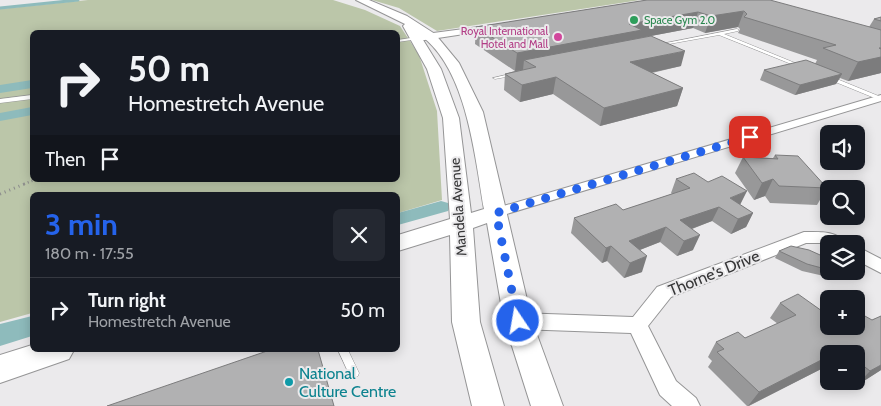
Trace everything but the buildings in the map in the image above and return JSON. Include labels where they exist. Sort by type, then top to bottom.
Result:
[{"type":"main road","name":"Mandela Avenue","points":[[361,0],[403,18],[434,69],[451,118],[461,223],[466,322],[488,406]]},
{"type":"main road","name":"Mandela Avenue","points":[[415,39],[452,63],[475,112],[518,321],[547,406]]},
{"type":"main road","points":[[400,242],[496,213]]},
{"type":"main road","points":[[0,369],[53,352]]},
{"type":"street","points":[[415,39],[507,25]]},
{"type":"street","points":[[496,213],[880,98]]},
{"type":"street","name":"Thorne's Drive","points":[[638,325],[664,292],[804,238],[820,238]]},
{"type":"street","points":[[865,257],[881,267]]},
{"type":"street","points":[[518,321],[638,325],[668,388],[688,406]]},
{"type":"lane","points":[[651,47],[737,30]]},
{"type":"lane","points":[[719,33],[811,70]]},
{"type":"lane","points":[[495,78],[525,72]]},
{"type":"lane","points":[[828,77],[880,98]]},
{"type":"lane","points":[[0,101],[30,96]]},
{"type":"lane","points":[[344,352],[354,373]]},
{"type":"path","points":[[0,194],[30,182]]},
{"type":"green space","points":[[88,0],[333,0],[365,10],[400,26],[419,55],[437,111],[442,200],[400,212],[400,192],[30,192],[30,314],[0,322],[0,9]]},
{"type":"green space","points":[[372,0],[640,0],[437,31],[399,8]]},
{"type":"waterway","points":[[0,8],[78,0]]},
{"type":"waterway","points":[[0,89],[30,84]]},
{"type":"waterway","points":[[0,117],[30,111]]},
{"type":"waterway","points":[[400,218],[441,207]]},
{"type":"waterway","points":[[0,335],[30,327]]},
{"type":"place","name":"Space Gym 2.0","points":[[634,20]]},
{"type":"place","name":"Royal International Hotel and Mall","points":[[558,37]]},
{"type":"place","name":"National Culture Centre","points":[[289,382]]},
{"type":"route","points":[[518,321],[496,213],[750,137]]}]
